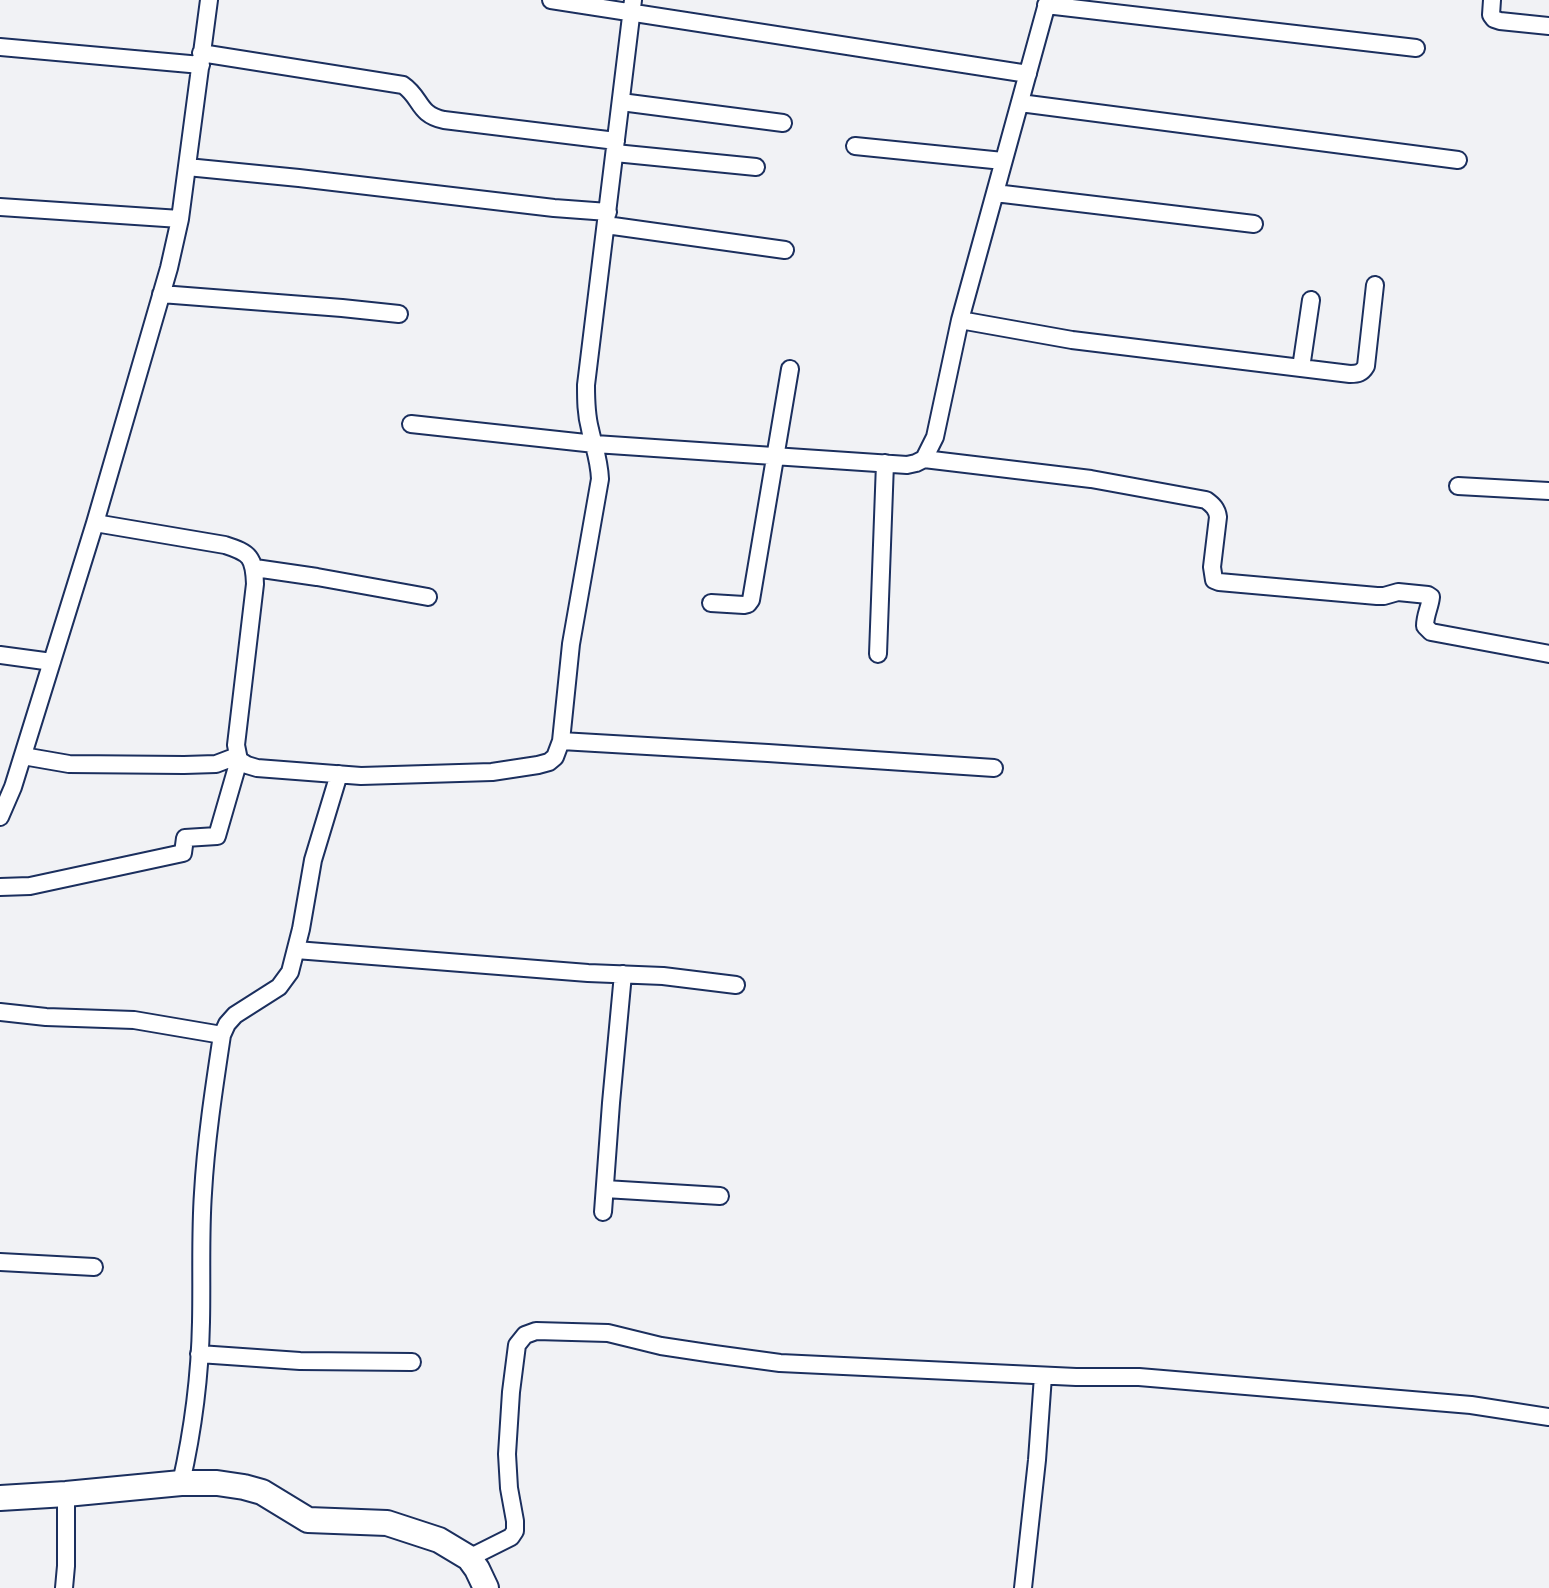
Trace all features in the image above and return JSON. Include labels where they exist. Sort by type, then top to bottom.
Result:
[{"type":"street","points":[[0,817],[13,787],[52,662],[161,294],[180,219],[209,0]]},
{"type":"street","points":[[551,0],[633,6],[1028,74]]},
{"type":"street","points":[[1492,0],[1494,19],[1549,26]]},
{"type":"street","points":[[924,459],[935,437],[960,320],[1047,2],[1416,48]]},
{"type":"street","points":[[238,758],[247,765],[257,768],[361,776],[492,772],[549,762],[555,757],[561,741],[571,644],[600,480],[599,462],[586,409],[586,385],[633,6]]},
{"type":"street","points":[[0,47],[201,59],[403,85],[426,113],[434,118],[756,167]]},
{"type":"street","points":[[621,102],[783,123]]},
{"type":"street","points":[[1020,103],[1458,160]]},
{"type":"street","points":[[855,146],[1003,162]]},
{"type":"street","points":[[187,167],[299,178],[554,208],[785,250]]},
{"type":"street","points":[[995,192],[1254,224]]},
{"type":"street","points":[[0,207],[180,219]]},
{"type":"street","points":[[960,320],[1072,340],[1358,374],[1363,371],[1368,357],[1375,286]]},
{"type":"street","points":[[161,294],[399,314]]},
{"type":"street","points":[[1301,368],[1311,300]]},
{"type":"street","points":[[711,603],[744,605],[748,604],[751,600],[790,369]]},
{"type":"street","points":[[411,424],[595,444],[907,465],[924,459],[1091,479],[1206,500],[1214,505],[1218,517],[1212,567],[1214,580],[1376,596],[1398,592],[1428,594],[1432,600],[1426,614],[1425,626],[1431,632],[1549,654]]},
{"type":"street","points":[[878,654],[885,463]]},
{"type":"street","points":[[1458,486],[1549,491]]},
{"type":"street","points":[[0,887],[30,886],[184,853],[185,838],[217,836],[238,758],[236,745],[255,584],[255,568],[251,559],[244,551],[225,545],[94,523]]},
{"type":"street","points":[[255,568],[428,597]]},
{"type":"street","points":[[0,655],[52,662]]},
{"type":"street","points":[[561,741],[994,768]]},
{"type":"street","points":[[23,756],[68,764],[216,764],[238,758]]},
{"type":"street","points":[[180,1483],[193,1418],[199,1354],[203,1194],[208,1128],[222,1035],[227,1024],[235,1015],[278,987],[290,972],[313,860],[339,774]]},
{"type":"street","points":[[296,950],[588,973],[663,976],[736,985]]},
{"type":"street","points":[[604,1212],[622,974]]},
{"type":"street","points":[[0,1012],[46,1017],[134,1020],[222,1035]]},
{"type":"street","points":[[605,1189],[720,1196]]},
{"type":"street","points":[[0,1262],[94,1267]]},
{"type":"street","points":[[474,1556],[511,1537],[515,1531],[509,1488],[507,1454],[511,1392],[517,1345],[520,1339],[530,1332],[608,1333],[661,1346],[780,1363],[1043,1376],[1139,1377],[1187,1380],[1471,1405],[1549,1417]]},
{"type":"street","points":[[199,1354],[300,1361],[412,1362]]},
{"type":"street","points":[[1022,1588],[1037,1460],[1043,1376]]},
{"type":"street","points":[[0,1498],[180,1483],[217,1483],[262,1492],[308,1520],[387,1523],[439,1540],[474,1556],[486,1588]]},
{"type":"street","points":[[64,1588],[66,1566],[66,1494]]}]
